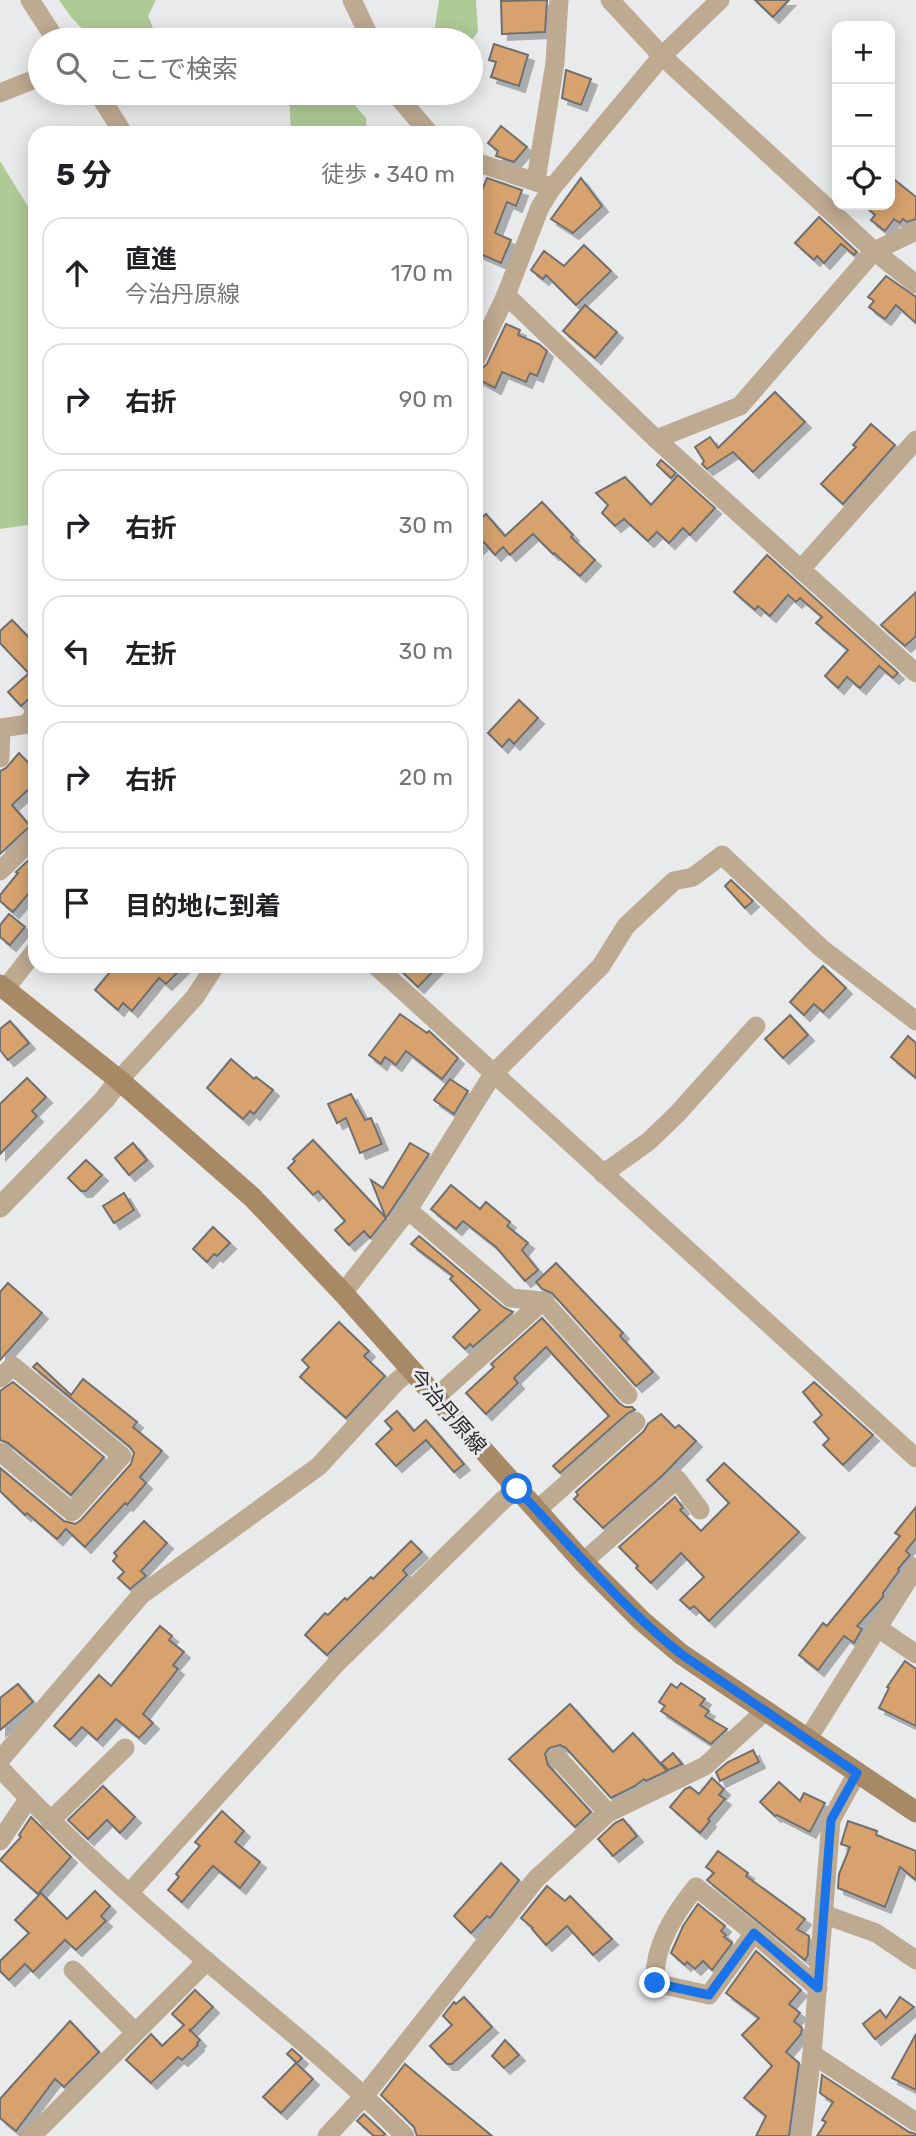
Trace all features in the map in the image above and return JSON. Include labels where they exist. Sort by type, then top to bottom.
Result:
[{"type":"main road","name":"今治丹原線","points":[[2,987],[119,1080],[252,1197],[343,1293],[583,1562],[662,1639],[764,1712],[916,1812]]},
{"type":"street","points":[[30,0],[48,28]]},
{"type":"street","points":[[352,0],[365,28]]},
{"type":"street","points":[[483,344],[506,295],[540,206],[559,0]]},
{"type":"street","points":[[610,0],[662,56],[874,251],[916,284]]},
{"type":"street","points":[[544,184],[662,56],[720,0]]},
{"type":"street","points":[[0,93],[28,82]]},
{"type":"street","points":[[106,105],[119,126]]},
{"type":"street","points":[[405,105],[423,126]]},
{"type":"street","points":[[483,164],[544,184]]},
{"type":"street","points":[[656,439],[740,406],[874,251],[916,231]]},
{"type":"street","points":[[506,295],[656,439],[916,673]]},
{"type":"street","points":[[801,569],[916,440]]},
{"type":"street","points":[[0,758],[1,727],[28,724]]},
{"type":"street","points":[[0,871],[28,844]]},
{"type":"street","points":[[343,1293],[408,1210],[493,1074],[601,966],[626,926],[674,881],[693,877],[722,855],[821,947],[916,1021]]},
{"type":"street","points":[[2,987],[28,959]]},
{"type":"street","points":[[0,1207],[105,1099],[119,1080],[195,998],[211,973]]},
{"type":"street","points":[[384,973],[916,1458]]},
{"type":"street","points":[[603,1174],[649,1141],[678,1113],[756,1026]]},
{"type":"street","points":[[408,1210],[511,1298],[543,1301],[628,1395]]},
{"type":"street","points":[[436,1397],[543,1301]]},
{"type":"street","points":[[0,1378],[13,1366],[121,1456],[72,1512],[0,1452]]},
{"type":"street","points":[[0,1760],[141,1595],[319,1466],[397,1381],[411,1370]]},
{"type":"street","points":[[537,1510],[636,1422]]},
{"type":"street","points":[[583,1562],[677,1479],[700,1510]]},
{"type":"street","points":[[130,1892],[335,1664],[517,1489]]},
{"type":"street","points":[[807,1740],[878,1628],[913,1579]]},
{"type":"street","points":[[878,1628],[916,1654]]},
{"type":"street","points":[[327,2136],[365,2095],[536,1879],[608,1813],[705,1766],[764,1712]]},
{"type":"street","points":[[50,1821],[125,1748]]},
{"type":"street","points":[[557,1757],[608,1813]]},
{"type":"street","points":[[0,1768],[50,1821],[207,1961],[365,2095],[405,2136]]},
{"type":"street","points":[[802,2136],[812,2054],[831,1820],[857,1773]]},
{"type":"street","points":[[0,1841],[29,1798]]},
{"type":"street","points":[[754,1933],[709,1995],[655,1983],[654,1969],[675,1913],[696,1887],[754,1933],[818,1988]]},
{"type":"street","points":[[823,1914],[876,1933],[916,1960]]},
{"type":"street","points":[[30,2136],[207,1961]]},
{"type":"street","points":[[73,1969],[135,2032]]},
{"type":"street","points":[[812,2054],[916,2122]]},
{"type":"green space","points":[[59,0],[156,0],[148,16],[153,28],[82,28]]},
{"type":"green space","points":[[439,0],[476,0],[478,28],[435,28]]},
{"type":"green space","points":[[290,105],[355,105],[366,118],[367,126],[291,126]]},
{"type":"green space","points":[[0,161],[28,207],[28,525],[0,529]]},
{"type":"building","points":[[547,0],[545,32],[502,34],[501,1]]},
{"type":"building","points":[[755,0],[789,0],[773,17]]},
{"type":"building","points":[[494,44],[528,55],[519,86],[491,77],[496,62],[489,60]]},
{"type":"building","points":[[566,70],[591,79],[581,105],[562,98]]},
{"type":"building","points":[[501,126],[527,147],[514,162],[496,156],[498,151],[488,143]]},
{"type":"building","points":[[487,178],[522,190],[516,206],[507,202],[495,233],[511,240],[501,263],[483,255],[483,188]]},
{"type":"building","points":[[581,178],[602,206],[573,233],[551,219]]},
{"type":"building","points":[[895,180],[916,197],[916,219],[907,222],[903,219],[900,223],[894,219],[885,231],[871,220],[875,215],[870,210],[895,210]]},
{"type":"building","points":[[819,217],[857,252],[854,255],[841,244],[824,263],[817,256],[814,260],[795,243]]},
{"type":"building","points":[[584,245],[611,271],[576,305],[546,275],[543,279],[531,270],[544,251],[564,266]]},
{"type":"building","points":[[886,276],[916,297],[916,323],[896,305],[885,319],[869,307],[874,301],[868,297]]},
{"type":"building","points":[[585,305],[617,332],[595,358],[563,331]]},
{"type":"building","points":[[506,324],[520,330],[518,335],[539,344],[547,351],[537,376],[530,373],[526,382],[502,372],[495,388],[483,382],[483,368]]},
{"type":"building","points":[[775,392],[805,422],[753,472],[733,452],[707,469],[695,447],[710,437],[718,448]]},
{"type":"building","points":[[871,424],[895,445],[843,504],[821,484],[856,447],[853,445]]},
{"type":"building","points":[[661,460],[676,473],[671,478],[657,465]]},
{"type":"building","points":[[678,475],[715,508],[690,535],[683,528],[669,543],[657,532],[648,541],[624,519],[615,526],[602,513],[608,505],[596,493],[625,477],[651,505]]},
{"type":"building","points":[[542,502],[573,535],[571,537],[595,560],[580,576],[533,534],[510,555],[503,547],[495,555],[483,543],[483,517],[486,514],[505,536]]},
{"type":"building","points":[[767,555],[898,673],[893,678],[879,666],[860,688],[847,677],[838,688],[825,676],[848,650],[816,623],[822,617],[800,598],[796,602],[788,595],[770,616],[758,606],[755,610],[734,592]]},
{"type":"building","points":[[916,592],[916,636],[905,646],[881,625]]},
{"type":"building","points":[[12,620],[28,637],[28,673],[0,643],[0,631]]},
{"type":"building","points":[[28,674],[28,700],[21,706],[8,692]]},
{"type":"building","points":[[519,700],[538,718],[514,744],[509,739],[502,747],[488,733]]},
{"type":"building","points":[[19,753],[28,763],[28,790],[12,805],[28,824],[28,828],[0,854],[0,771]]},
{"type":"building","points":[[28,861],[28,894],[13,912],[0,901],[0,895],[18,873],[16,872]]},
{"type":"building","points":[[731,880],[753,901],[745,908],[725,886]]},
{"type":"building","points":[[9,914],[25,927],[10,945],[0,937],[0,925]]},
{"type":"building","points":[[823,966],[846,988],[823,1012],[814,1004],[804,1015],[790,1002]]},
{"type":"building","points":[[109,973],[177,973],[166,984],[159,978],[132,1011],[123,1003],[118,1010],[95,990]]},
{"type":"building","points":[[403,973],[431,973],[418,987]]},
{"type":"building","points":[[400,1014],[427,1033],[429,1031],[458,1058],[442,1079],[406,1051],[396,1065],[385,1057],[381,1064],[369,1055]]},
{"type":"building","points":[[790,1015],[808,1035],[783,1058],[765,1039]]},
{"type":"building","points":[[10,1021],[29,1043],[8,1060],[0,1050],[0,1029]]},
{"type":"building","points":[[908,1036],[916,1043],[916,1078],[891,1057]]},
{"type":"building","points":[[231,1059],[254,1079],[256,1077],[273,1090],[254,1114],[250,1111],[243,1119],[207,1088]]},
{"type":"building","points":[[27,1078],[46,1097],[32,1111],[37,1116],[0,1154],[0,1104]]},
{"type":"building","points":[[450,1079],[468,1091],[454,1114],[434,1100]]},
{"type":"building","points":[[351,1094],[365,1120],[371,1118],[382,1144],[360,1153],[346,1118],[337,1123],[328,1104]]},
{"type":"building","points":[[313,1140],[386,1218],[370,1238],[364,1231],[349,1245],[335,1230],[345,1221],[318,1191],[313,1195],[288,1168],[295,1161],[293,1159]]},
{"type":"building","points":[[133,1143],[147,1160],[129,1175],[115,1158]]},
{"type":"building","points":[[410,1143],[429,1154],[386,1218],[371,1180],[383,1188]]},
{"type":"building","points":[[86,1160],[102,1175],[86,1191],[81,1191],[68,1178]]},
{"type":"building","points":[[451,1185],[480,1209],[486,1202],[510,1222],[507,1226],[528,1243],[522,1250],[538,1270],[525,1281],[496,1247],[463,1221],[456,1229],[431,1209]]},
{"type":"building","points":[[124,1193],[134,1210],[114,1223],[103,1206]]},
{"type":"building","points":[[213,1227],[230,1243],[207,1262],[193,1249]]},
{"type":"building","points":[[419,1236],[503,1307],[513,1312],[473,1347],[470,1344],[465,1349],[453,1337],[480,1310],[450,1279],[453,1276],[411,1244]]},
{"type":"building","points":[[556,1263],[623,1333],[620,1336],[653,1372],[636,1386],[552,1293],[542,1289],[536,1282]]},
{"type":"building","points":[[8,1283],[42,1313],[0,1360],[0,1292]]},
{"type":"building","points":[[542,1318],[619,1403],[635,1410],[628,1413],[560,1473],[553,1466],[609,1416],[546,1347],[514,1378],[518,1383],[486,1414],[466,1393],[494,1367],[491,1364]]},
{"type":"building","points":[[339,1322],[369,1351],[364,1356],[385,1376],[346,1418],[300,1377],[309,1367],[302,1360]]},
{"type":"building","points":[[37,1363],[71,1395],[83,1379],[137,1422],[133,1427],[162,1451],[140,1477],[146,1483],[85,1547],[66,1529],[57,1539],[27,1513],[25,1515],[0,1491],[0,1468],[64,1521],[75,1524],[131,1464],[134,1453],[33,1367]]},
{"type":"building","points":[[13,1382],[104,1457],[71,1495],[8,1443],[0,1440],[0,1391]]},
{"type":"building","points":[[814,1382],[873,1435],[843,1465],[823,1445],[829,1439],[814,1422],[822,1415],[803,1392]]},
{"type":"building","points":[[397,1411],[414,1431],[426,1420],[464,1464],[454,1472],[426,1440],[396,1466],[376,1444],[392,1429],[385,1421]]},
{"type":"building","points":[[661,1414],[675,1428],[679,1425],[696,1441],[663,1475],[603,1528],[574,1499],[578,1495],[576,1492]]},
{"type":"building","points":[[724,1463],[799,1532],[709,1621],[694,1606],[690,1609],[680,1600],[704,1577],[681,1553],[651,1583],[619,1547],[675,1497],[683,1508],[680,1510],[701,1531],[729,1503],[707,1480]]},
{"type":"building","points":[[916,1507],[916,1538],[906,1551],[910,1555],[898,1569],[883,1597],[857,1626],[862,1629],[854,1643],[844,1636],[818,1670],[799,1655],[823,1623],[827,1626],[900,1536],[895,1533]]},
{"type":"building","points":[[144,1521],[167,1543],[141,1571],[146,1576],[130,1589],[118,1578],[124,1572],[113,1561],[117,1556],[114,1553]]},
{"type":"building","points":[[411,1541],[422,1552],[403,1570],[407,1575],[327,1655],[305,1635],[325,1613],[328,1615],[371,1577],[373,1579]]},
{"type":"building","points":[[160,1626],[172,1636],[169,1640],[184,1652],[173,1665],[178,1669],[143,1714],[153,1723],[139,1738],[116,1719],[97,1740],[82,1727],[70,1740],[54,1726],[99,1675],[111,1686]]},
{"type":"building","points":[[905,1661],[916,1669],[916,1726],[879,1708],[889,1688],[887,1687]]},
{"type":"building","points":[[681,1683],[705,1699],[700,1705],[709,1711],[705,1716],[727,1729],[711,1744],[661,1711],[665,1706],[659,1702],[671,1684],[677,1688]]},
{"type":"building","points":[[18,1684],[33,1702],[0,1730],[0,1698]]},
{"type":"building","points":[[570,1704],[613,1752],[633,1733],[667,1771],[646,1781],[644,1779],[611,1798],[566,1748],[560,1745],[549,1748],[545,1754],[548,1765],[591,1812],[575,1827],[509,1759]]},
{"type":"building","points":[[753,1750],[759,1762],[720,1781],[716,1772],[728,1762]]},
{"type":"building","points":[[673,1753],[682,1764],[668,1770],[661,1763]]},
{"type":"building","points":[[712,1778],[724,1789],[719,1795],[725,1799],[700,1833],[670,1807],[685,1789],[690,1787],[699,1794]]},
{"type":"building","points":[[779,1782],[800,1801],[804,1793],[825,1803],[810,1832],[775,1816],[760,1802]]},
{"type":"building","points":[[103,1786],[135,1817],[120,1833],[107,1820],[88,1839],[68,1820]]},
{"type":"building","points":[[222,1811],[244,1831],[235,1842],[260,1862],[240,1888],[213,1866],[182,1902],[168,1890],[179,1877],[176,1874],[200,1846],[195,1842]]},
{"type":"building","points":[[31,1817],[71,1857],[38,1894],[0,1860],[21,1837],[19,1835]]},
{"type":"building","points":[[623,1819],[637,1836],[613,1856],[598,1839]]},
{"type":"building","points":[[848,1821],[877,1831],[876,1835],[916,1851],[916,1880],[900,1867],[885,1907],[838,1888],[839,1874],[850,1847],[841,1844]]},
{"type":"building","points":[[718,1851],[748,1873],[746,1876],[805,1919],[797,1929],[809,1936],[808,1955],[805,1960],[707,1880],[714,1873],[706,1867]]},
{"type":"building","points":[[501,1863],[519,1880],[490,1918],[487,1916],[471,1933],[454,1916]]},
{"type":"building","points":[[547,1886],[565,1901],[570,1896],[612,1939],[593,1955],[567,1926],[546,1945],[521,1918]]},
{"type":"building","points":[[95,1891],[110,1906],[101,1916],[106,1921],[76,1950],[65,1940],[33,1972],[25,1964],[9,1980],[0,1971],[0,1961],[29,1933],[15,1920],[41,1893],[67,1919]]},
{"type":"building","points":[[698,1904],[725,1926],[721,1931],[732,1943],[712,1970],[703,1961],[695,1969],[687,1962],[685,1965],[671,1953],[683,1926]]},
{"type":"building","points":[[756,1951],[801,1990],[789,2004],[800,2013],[794,2021],[802,2028],[801,2034],[786,2052],[799,2063],[789,2136],[756,2136],[766,2116],[744,2098],[772,2066],[742,2035],[759,2018],[726,1993]]},
{"type":"building","points":[[195,1990],[213,2007],[190,2030],[200,2040],[198,2045],[182,2060],[178,2057],[151,2083],[126,2060],[151,2034],[162,2046],[184,2025],[172,2014]]},
{"type":"building","points":[[464,1997],[492,2027],[452,2064],[447,2064],[430,2046],[452,2025],[443,2016],[454,2002],[456,2004]]},
{"type":"building","points":[[900,1997],[914,2007],[875,2039],[863,2024],[880,2010],[886,2018]]},
{"type":"building","points":[[70,2021],[99,2052],[64,2087],[55,2079],[16,2131],[0,2118],[0,2099]]},
{"type":"building","points":[[916,2034],[916,2090],[892,2078]]},
{"type":"building","points":[[505,2040],[519,2055],[504,2068],[492,2056]]},
{"type":"building","points":[[292,2049],[302,2058],[297,2063],[287,2054]]},
{"type":"building","points":[[296,2063],[313,2079],[281,2113],[263,2097]]},
{"type":"building","points":[[405,2064],[492,2136],[417,2136],[414,2127],[381,2095]]},
{"type":"building","points":[[822,2075],[916,2136],[817,2136],[826,2122],[822,2120],[833,2102],[820,2093]]},
{"type":"building","points":[[364,2114],[385,2134],[383,2136],[374,2136],[357,2121]]},
{"type":"route","points":[[517,1489],[583,1562],[662,1639],[764,1712],[857,1773],[831,1820],[818,1988],[754,1933],[709,1995],[655,1983]]}]
